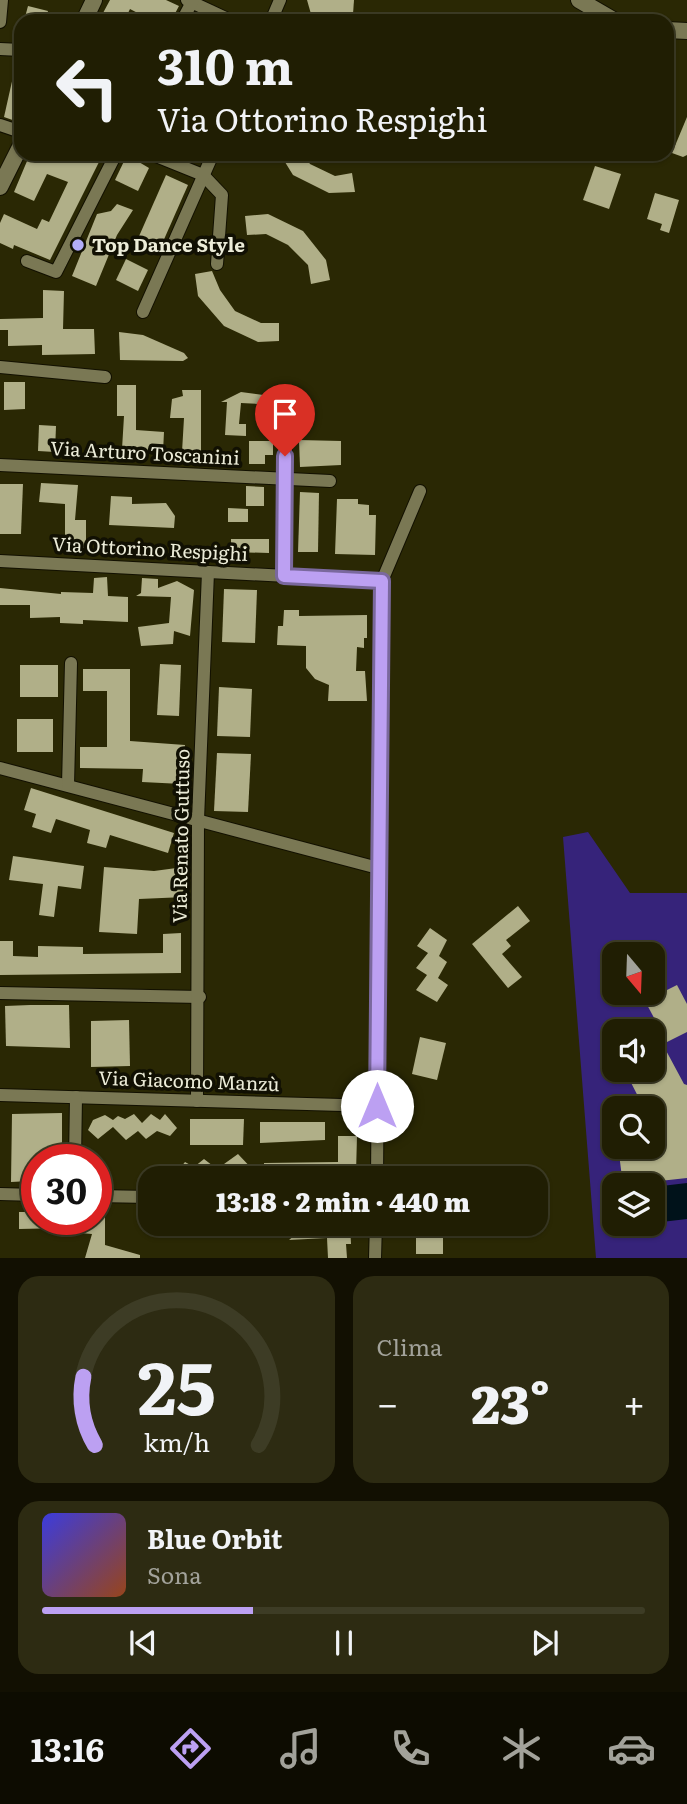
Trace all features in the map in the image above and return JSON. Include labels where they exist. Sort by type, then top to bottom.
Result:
[{"type":"street","points":[[0,22],[2,0]]},
{"type":"street","points":[[579,0],[603,14]]},
{"type":"street","points":[[191,1],[218,14]]},
{"type":"street","points":[[0,187],[14,159]]},
{"type":"street","points":[[27,261],[56,272],[112,161]]},
{"type":"street","points":[[168,161],[203,175],[222,195],[216,264]]},
{"type":"street","points":[[143,312],[210,161]]},
{"type":"street","points":[[0,367],[104,377]]},
{"type":"street","points":[[284,576],[286,410]]},
{"type":"street","name":"Via Arturo Toscanini","points":[[0,465],[330,481]]},
{"type":"street","points":[[377,1166],[382,581],[420,492]]},
{"type":"street","name":"Via Ottorino Respighi","points":[[0,561],[382,581]]},
{"type":"street","name":"Via Renato Guttuso","points":[[197,1101],[200,997],[198,820],[208,572]]},
{"type":"street","points":[[68,785],[71,663]]},
{"type":"street","points":[[0,768],[378,868]]},
{"type":"street","points":[[0,993],[200,997]]},
{"type":"street","name":"Via Giacomo Manzù","points":[[0,1095],[377,1106]]},
{"type":"street","points":[[75,1144],[76,1097]]},
{"type":"street","points":[[0,1194],[21,1195]]},
{"type":"street","points":[[112,1196],[138,1197]]},
{"type":"street","points":[[374,1258],[375,1236]]},
{"type":"shaded area","points":[[588,832],[630,893],[687,893],[687,1258],[596,1258],[563,837]]},
{"type":"shaded area","points":[[687,1183],[687,1219],[665,1222],[665,1186]]},
{"type":"building","points":[[110,0],[166,0],[179,6],[175,14],[140,14],[130,9],[128,14],[103,13]]},
{"type":"building","points":[[307,0],[354,0],[353,14],[311,14]]},
{"type":"building","points":[[28,6],[48,11],[47,14],[26,14]]},
{"type":"building","points":[[14,72],[14,121],[4,117]]},
{"type":"building","points":[[687,117],[687,155],[683,157],[674,154]]},
{"type":"building","points":[[27,161],[100,161],[50,260],[14,245],[13,249],[0,243],[0,223],[4,214],[37,229],[42,219],[49,222],[68,182],[47,174],[34,201],[14,192]]},
{"type":"building","points":[[124,161],[137,161],[149,168],[138,191],[115,180]]},
{"type":"building","points":[[284,161],[308,161],[335,176],[352,173],[355,192],[329,193],[293,175]]},
{"type":"building","points":[[595,166],[621,174],[609,209],[583,200]]},
{"type":"building","points":[[166,175],[188,185],[158,253],[136,243]]},
{"type":"building","points":[[655,193],[679,200],[669,233],[660,230],[662,224],[647,219]]},
{"type":"building","points":[[117,204],[133,210],[117,235],[96,286],[72,276],[97,214],[111,211]]},
{"type":"building","points":[[268,214],[303,231],[326,260],[330,280],[311,284],[308,265],[288,245],[266,234],[247,235],[245,216]]},
{"type":"building","points":[[126,259],[148,270],[138,291],[116,280]]},
{"type":"building","points":[[212,271],[220,290],[235,311],[261,323],[279,323],[279,341],[258,342],[224,326],[198,296],[195,274]]},
{"type":"building","points":[[43,290],[64,291],[63,329],[94,329],[95,354],[42,355],[42,345],[8,346],[8,330],[0,330],[0,319],[43,318]]},
{"type":"building","points":[[119,332],[143,335],[184,353],[188,358],[183,361],[120,360]]},
{"type":"building","points":[[4,382],[25,382],[25,409],[4,410]]},
{"type":"building","points":[[117,385],[136,385],[136,430],[164,432],[163,452],[122,449],[124,416],[117,416]]},
{"type":"building","points":[[182,390],[201,390],[201,452],[182,452],[184,418],[170,418],[172,399],[183,396]]},
{"type":"building","points":[[241,392],[271,396],[270,415],[258,415],[259,404],[241,403],[239,424],[246,424],[246,436],[225,435],[227,402],[221,402]]},
{"type":"building","points":[[39,425],[56,426],[55,452],[38,451]]},
{"type":"building","points":[[299,440],[341,441],[341,465],[300,467]]},
{"type":"building","points":[[249,441],[273,441],[273,455],[265,455],[265,464],[249,464]]},
{"type":"building","points":[[41,483],[78,485],[75,520],[86,520],[86,548],[65,548],[65,504],[39,502]]},
{"type":"building","points":[[0,484],[23,484],[21,534],[0,534]]},
{"type":"building","points":[[246,486],[264,487],[264,506],[246,506]]},
{"type":"building","points":[[300,492],[319,493],[318,552],[298,552]]},
{"type":"building","points":[[111,496],[132,497],[132,504],[166,503],[175,516],[174,528],[109,525]]},
{"type":"building","points":[[337,499],[358,499],[358,504],[369,505],[369,515],[376,515],[375,555],[335,554]]},
{"type":"building","points":[[228,508],[248,509],[248,522],[228,522]]},
{"type":"building","points":[[231,539],[269,539],[269,553],[231,552]]},
{"type":"building","points":[[107,577],[108,596],[128,597],[128,622],[83,620],[83,624],[60,623],[60,617],[30,618],[30,605],[0,605],[0,588],[61,594],[93,593],[94,578]]},
{"type":"building","points":[[142,578],[158,579],[158,588],[177,581],[194,590],[190,636],[174,631],[173,644],[141,646],[138,627],[169,623],[171,597],[136,596],[141,593]]},
{"type":"building","points":[[224,589],[257,590],[255,643],[222,642]]},
{"type":"building","points":[[284,610],[299,610],[299,616],[367,615],[367,638],[364,638],[364,648],[357,647],[356,671],[365,671],[367,701],[328,701],[329,685],[315,679],[306,668],[306,646],[277,645],[278,626],[283,626]]},
{"type":"building","points":[[160,664],[181,665],[179,716],[157,715]]},
{"type":"building","points":[[20,665],[58,665],[58,697],[20,697]]},
{"type":"building","points":[[83,669],[130,669],[130,741],[185,745],[182,784],[142,782],[143,769],[80,768],[80,747],[107,747],[107,691],[83,691]]},
{"type":"building","points":[[219,687],[252,689],[250,737],[217,736]]},
{"type":"building","points":[[17,719],[53,719],[53,752],[17,752]]},
{"type":"building","points":[[217,753],[251,754],[248,812],[214,811]]},
{"type":"building","points":[[31,788],[174,833],[168,853],[110,835],[106,848],[87,843],[90,830],[56,819],[51,833],[32,827],[36,814],[24,810]]},
{"type":"building","points":[[13,856],[84,866],[81,889],[58,886],[54,917],[39,915],[43,884],[9,880]]},
{"type":"building","points":[[104,867],[154,871],[184,867],[185,897],[139,899],[137,934],[99,932]]},
{"type":"building","points":[[518,906],[530,921],[506,940],[511,946],[502,954],[522,977],[508,988],[472,944]]},
{"type":"building","points":[[430,928],[447,940],[439,956],[447,962],[438,978],[448,985],[437,1002],[416,990],[427,975],[416,968],[428,953],[417,946]]},
{"type":"building","points":[[181,933],[181,973],[0,975],[0,941],[13,941],[13,956],[38,957],[38,946],[83,947],[83,954],[163,953],[163,934]]},
{"type":"building","points":[[677,985],[687,1004],[687,1032],[667,1042],[665,1019],[655,1019],[647,1005],[665,1005],[665,991]]},
{"type":"building","points":[[69,1005],[70,1048],[6,1046],[5,1006]]},
{"type":"building","points":[[129,1020],[130,1066],[91,1067],[91,1021]]},
{"type":"building","points":[[420,1037],[446,1043],[437,1080],[412,1074]]},
{"type":"building","points":[[665,1049],[687,1085],[687,1178],[665,1180],[665,1173],[621,1173],[620,1159],[665,1159],[665,1096],[638,1096],[631,1082],[665,1082]]},
{"type":"building","points":[[62,1113],[62,1144],[21,1144],[21,1181],[11,1182],[12,1114]]},
{"type":"building","points":[[134,1114],[142,1123],[151,1114],[160,1120],[165,1114],[177,1128],[170,1136],[157,1131],[146,1139],[138,1131],[126,1140],[113,1127],[98,1139],[88,1130],[93,1120],[105,1115],[113,1120],[118,1116],[125,1119]]},
{"type":"building","points":[[190,1119],[244,1119],[243,1145],[190,1145]]},
{"type":"building","points":[[260,1122],[325,1122],[325,1140],[260,1143]]},
{"type":"building","points":[[338,1136],[357,1136],[356,1166],[264,1166],[264,1163],[338,1162]]},
{"type":"building","points":[[238,1154],[249,1166],[221,1166]]},
{"type":"building","points":[[204,1159],[213,1166],[195,1166]]},
{"type":"building","points":[[19,1212],[21,1212],[21,1229]]},
{"type":"building","points":[[92,1235],[105,1235],[105,1245],[140,1255],[140,1258],[85,1258]]},
{"type":"building","points":[[294,1236],[351,1236],[351,1244],[346,1244],[347,1258],[328,1258],[327,1238],[289,1240]]},
{"type":"building","points":[[416,1236],[443,1236],[443,1254],[416,1254]]},
{"type":"place","name":"Top Dance Style","points":[[78,245]]},
{"type":"route","points":[[285,456],[284,576],[382,581],[377,1106]]}]
